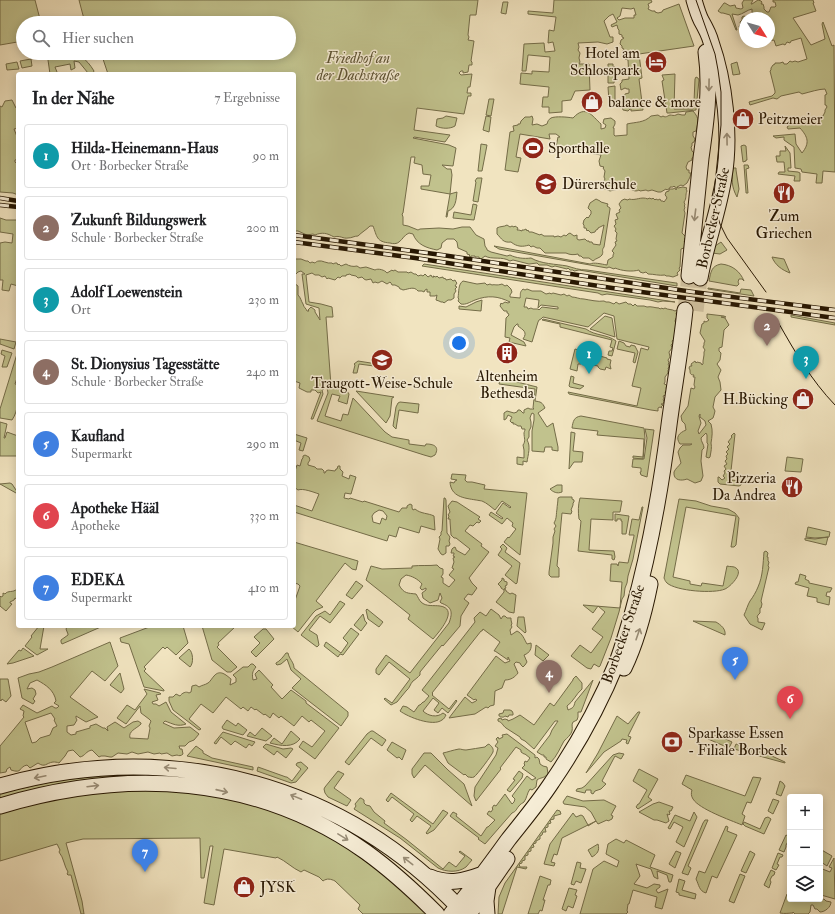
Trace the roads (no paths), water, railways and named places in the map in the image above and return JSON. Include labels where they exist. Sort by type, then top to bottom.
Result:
[{"type":"street","name":"Borbecker Straße","points":[[694,0],[717,60],[726,118],[727,146],[724,178],[716,219],[704,259],[694,277],[709,90],[709,70],[701,19]]},
{"type":"street","name":"Borbecker Straße","points":[[461,912],[546,804],[570,766],[613,691],[626,665],[643,617],[668,490],[684,375],[691,311]]},
{"type":"street","points":[[0,786],[52,774],[77,770],[118,767],[176,769],[231,777],[277,790],[309,803],[359,827],[422,872],[444,892],[461,912]]},
{"type":"street","points":[[0,806],[36,796],[77,788],[134,783],[188,785],[243,796],[292,812],[345,839],[367,853],[389,870],[437,914]]},
{"type":"street","points":[[422,872],[447,882],[486,879],[487,914]]},
{"type":"tunnel","points":[[685,310],[689,276]]},
{"type":"tunnel","points":[[696,311],[700,278]]},
{"type":"tram line","points":[[696,0],[715,54],[721,92],[721,125],[714,194],[716,211],[720,224],[727,238],[766,292]]},
{"type":"tram line","points":[[778,322],[811,376],[835,405]]},
{"type":"railway","points":[[0,198],[16,201]]},
{"type":"railway","points":[[0,205],[16,207]]},
{"type":"railway","points":[[296,235],[693,292],[835,310]]},
{"type":"railway","points":[[296,242],[415,258],[612,288],[835,318]]},
{"type":"place","name":"Hotel am Schlosspark","points":[[656,62]]},
{"type":"place","name":"balance & more","points":[[592,102]]},
{"type":"place","name":"Peitzmeier","points":[[743,119]]},
{"type":"place","name":"Sporthalle","points":[[533,148]]},
{"type":"place","name":"Dürerschule","points":[[546,184]]},
{"type":"place","name":"Zum Griechen","points":[[784,193]]},
{"type":"place","name":"Zukunft Bildungswerk","points":[[767,346]]},
{"type":"place","name":"Altenheim Bethesda","points":[[507,353]]},
{"type":"place","name":"Traugott-Weise-Schule","points":[[382,360]]},
{"type":"place","name":"Hilda-Heinemann-Haus","points":[[589,374]]},
{"type":"place","name":"Adolf Loewenstein","points":[[806,379]]},
{"type":"place","name":"H.Bücking","points":[[803,399]]},
{"type":"place","name":"Pizzeria Da Andrea","points":[[792,487]]},
{"type":"place","name":"Kaufland","points":[[735,680]]},
{"type":"place","name":"St. Dionysius Tagesstätte","points":[[549,693]]},
{"type":"place","name":"Apotheke Hääl","points":[[790,719]]},
{"type":"place","name":"Sparkasse Essen - Filiale Borbeck","points":[[672,742]]},
{"type":"place","name":"EDEKA","points":[[145,872]]},
{"type":"place","name":"JYSK","points":[[244,887]]},
{"type":"park label","name":"Friedhof an der Dachstraße","points":[[358,66]]}]
